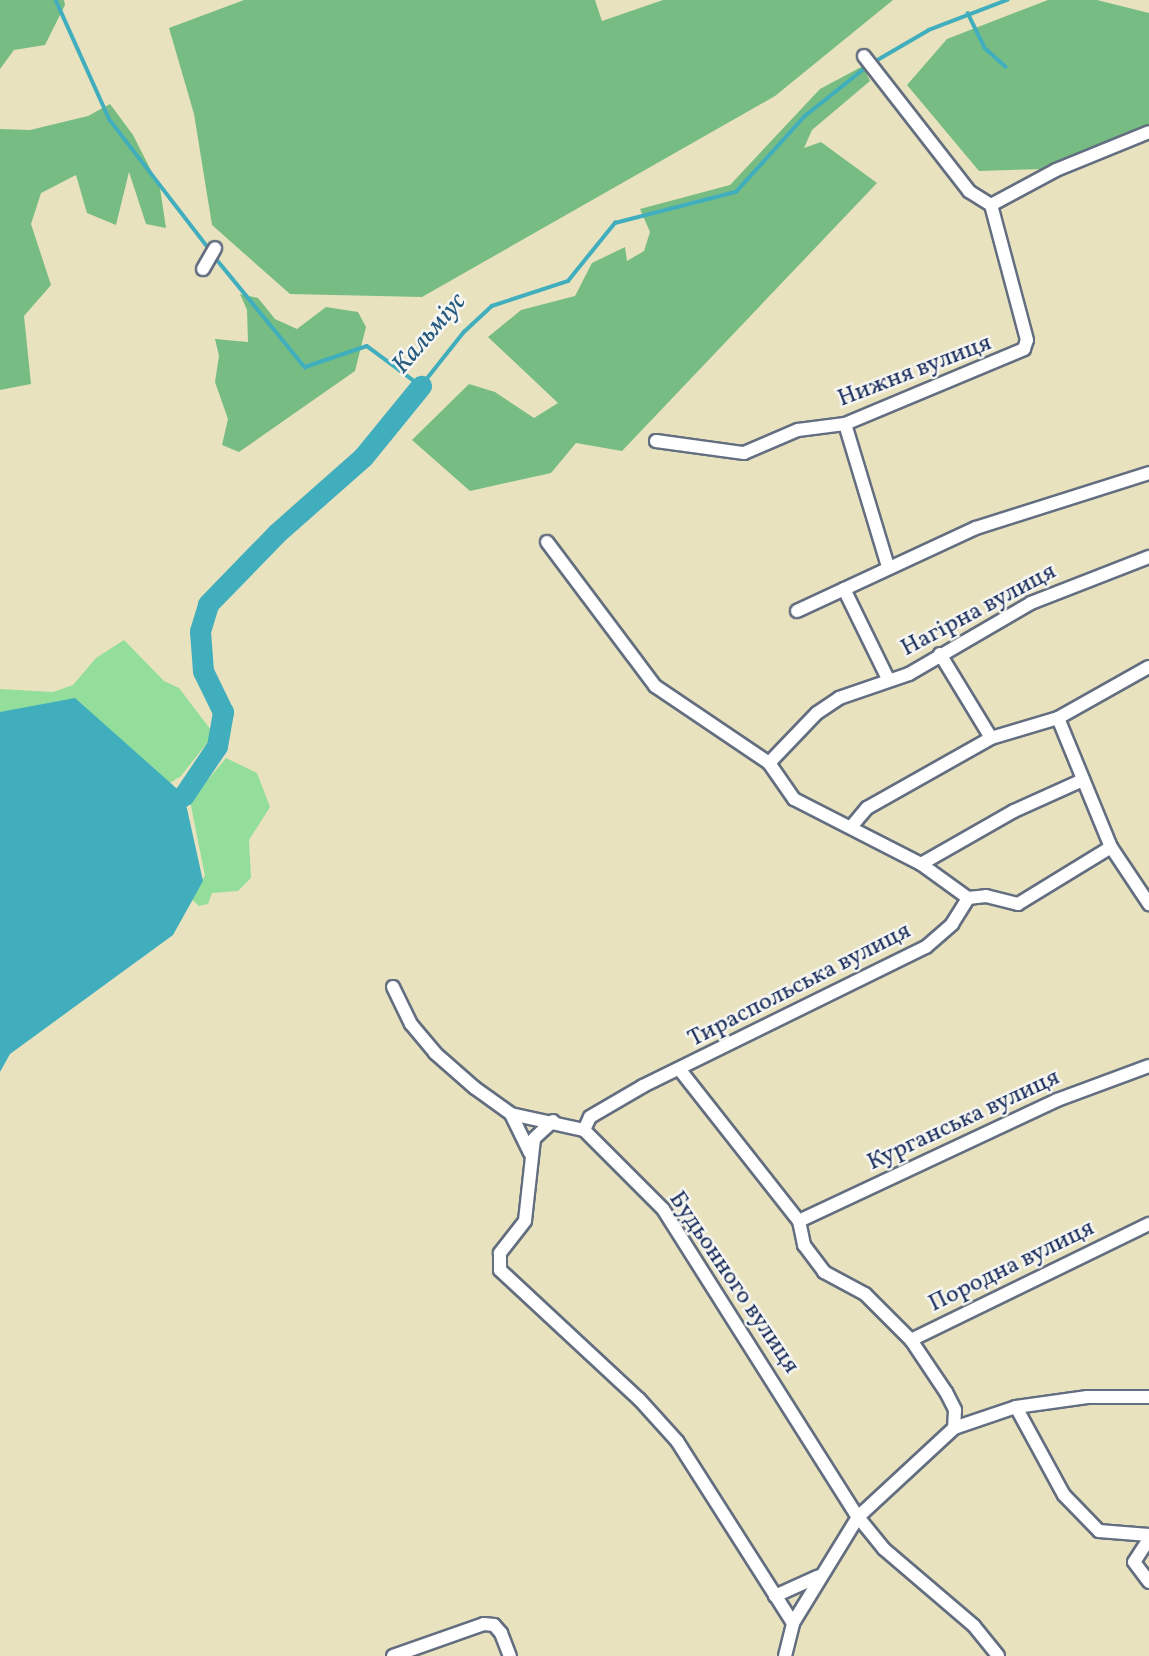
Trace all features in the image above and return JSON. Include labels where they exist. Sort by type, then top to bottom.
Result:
[{"type":"street","points":[[864,56],[969,191],[991,205],[1056,170],[1149,132]]},
{"type":"street","name":"Нижня вулиця","points":[[656,441],[744,453],[799,430],[845,424],[1024,349],[1027,340],[991,205]]},
{"type":"street","points":[[203,269],[215,248]]},
{"type":"street","points":[[845,424],[888,566]]},
{"type":"street","points":[[797,611],[888,566],[976,528],[1149,473]]},
{"type":"street","points":[[547,542],[655,686],[769,762],[794,799],[921,864],[968,898],[986,896],[1018,904],[1111,847]]},
{"type":"street","name":"Нагірна вулиця","points":[[769,762],[828,705],[888,679],[909,674],[1031,603],[1106,570],[1149,557]]},
{"type":"street","points":[[844,589],[888,679]]},
{"type":"street","points":[[940,654],[992,738]]},
{"type":"street","points":[[851,827],[867,808],[992,738],[1058,718],[1149,667]]},
{"type":"street","points":[[1058,718],[1111,847],[1149,904]]},
{"type":"street","points":[[921,864],[1014,811],[1083,780]]},
{"type":"street","name":"Тираспольська вулиця","points":[[584,1129],[590,1117],[613,1103],[926,947],[952,924],[968,898]]},
{"type":"street","points":[[393,987],[411,1024],[435,1053],[511,1114],[530,1153]]},
{"type":"street","name":"Курганська вулиця","points":[[799,1221],[1057,1100],[1149,1066]]},
{"type":"street","points":[[680,1070],[799,1221],[804,1245],[824,1272],[865,1294],[911,1340],[955,1410],[954,1428]]},
{"type":"street","points":[[511,1114],[584,1129]]},
{"type":"street","points":[[553,1121],[534,1139],[530,1153],[524,1221],[497,1262],[500,1270],[639,1399],[677,1441],[793,1623]]},
{"type":"street","name":"Будьонного вулиця","points":[[584,1129],[663,1209],[858,1517],[884,1549],[974,1626],[998,1656]]},
{"type":"street","name":"Породна вулиця","points":[[911,1340],[1149,1224]]},
{"type":"street","name":"Породна вулиця","points":[[1132,1232],[1149,1232]]},
{"type":"street","points":[[785,1656],[793,1623],[820,1576],[853,1531],[858,1517],[954,1428],[1016,1408],[1087,1397],[1149,1397]]},
{"type":"street","points":[[1016,1408],[1064,1495],[1099,1531],[1149,1537],[1134,1562],[1149,1582]]},
{"type":"street","points":[[775,1595],[820,1576]]},
{"type":"street","points":[[393,1656],[484,1624],[494,1625],[510,1656]]},
{"type":"green space","points":[[0,0],[64,0],[65,5],[45,45],[14,50],[0,69]]},
{"type":"green space","points":[[244,0],[595,0],[602,21],[663,0],[893,0],[775,96],[422,297],[290,294],[212,225],[194,114],[169,28]]},
{"type":"green space","points":[[1048,0],[1097,0],[1149,13],[1149,136],[1044,169],[979,171],[907,85],[947,39]]},
{"type":"green space","points":[[863,66],[870,81],[812,130],[804,148],[821,142],[877,183],[622,451],[576,443],[551,473],[470,491],[412,440],[469,384],[495,392],[534,418],[558,403],[488,337],[521,310],[575,296],[592,263],[625,247],[627,261],[644,251],[650,232],[640,209],[730,185],[820,89]]},
{"type":"green space","points":[[110,104],[133,135],[160,188],[166,228],[146,224],[129,172],[116,225],[87,213],[76,175],[41,193],[31,224],[51,285],[24,316],[31,384],[0,390],[0,129],[30,130],[88,116]]},
{"type":"green space","points":[[240,294],[258,298],[275,319],[297,329],[326,307],[358,312],[366,327],[355,371],[239,452],[222,445],[228,419],[215,382],[219,356],[215,339],[248,342],[247,310]]},
{"type":"green space","points":[[124,640],[164,681],[179,688],[214,734],[181,776],[157,791],[0,714],[0,689],[53,692],[73,685],[96,658]]},
{"type":"green space","points":[[226,758],[257,773],[270,807],[249,840],[251,878],[238,891],[212,893],[208,904],[199,906],[188,896],[205,876],[190,801]]},
{"type":"water","points":[[75,698],[184,795],[203,881],[173,935],[10,1054],[0,1072],[0,712]]},
{"type":"waterway","points":[[56,0],[110,120],[210,250]]},
{"type":"waterway","name":"Кальміус","points":[[214,256],[305,367],[367,346],[421,386],[464,332],[492,306],[568,281],[615,223],[736,192],[805,116],[869,65],[929,30],[1007,0]]},
{"type":"waterway","points":[[968,13],[985,48],[1006,67]]},
{"type":"waterway","name":"Кальміус","points":[[159,808],[184,795],[217,746],[223,712],[203,671],[200,631],[208,604],[277,533],[363,457],[421,386]]}]
